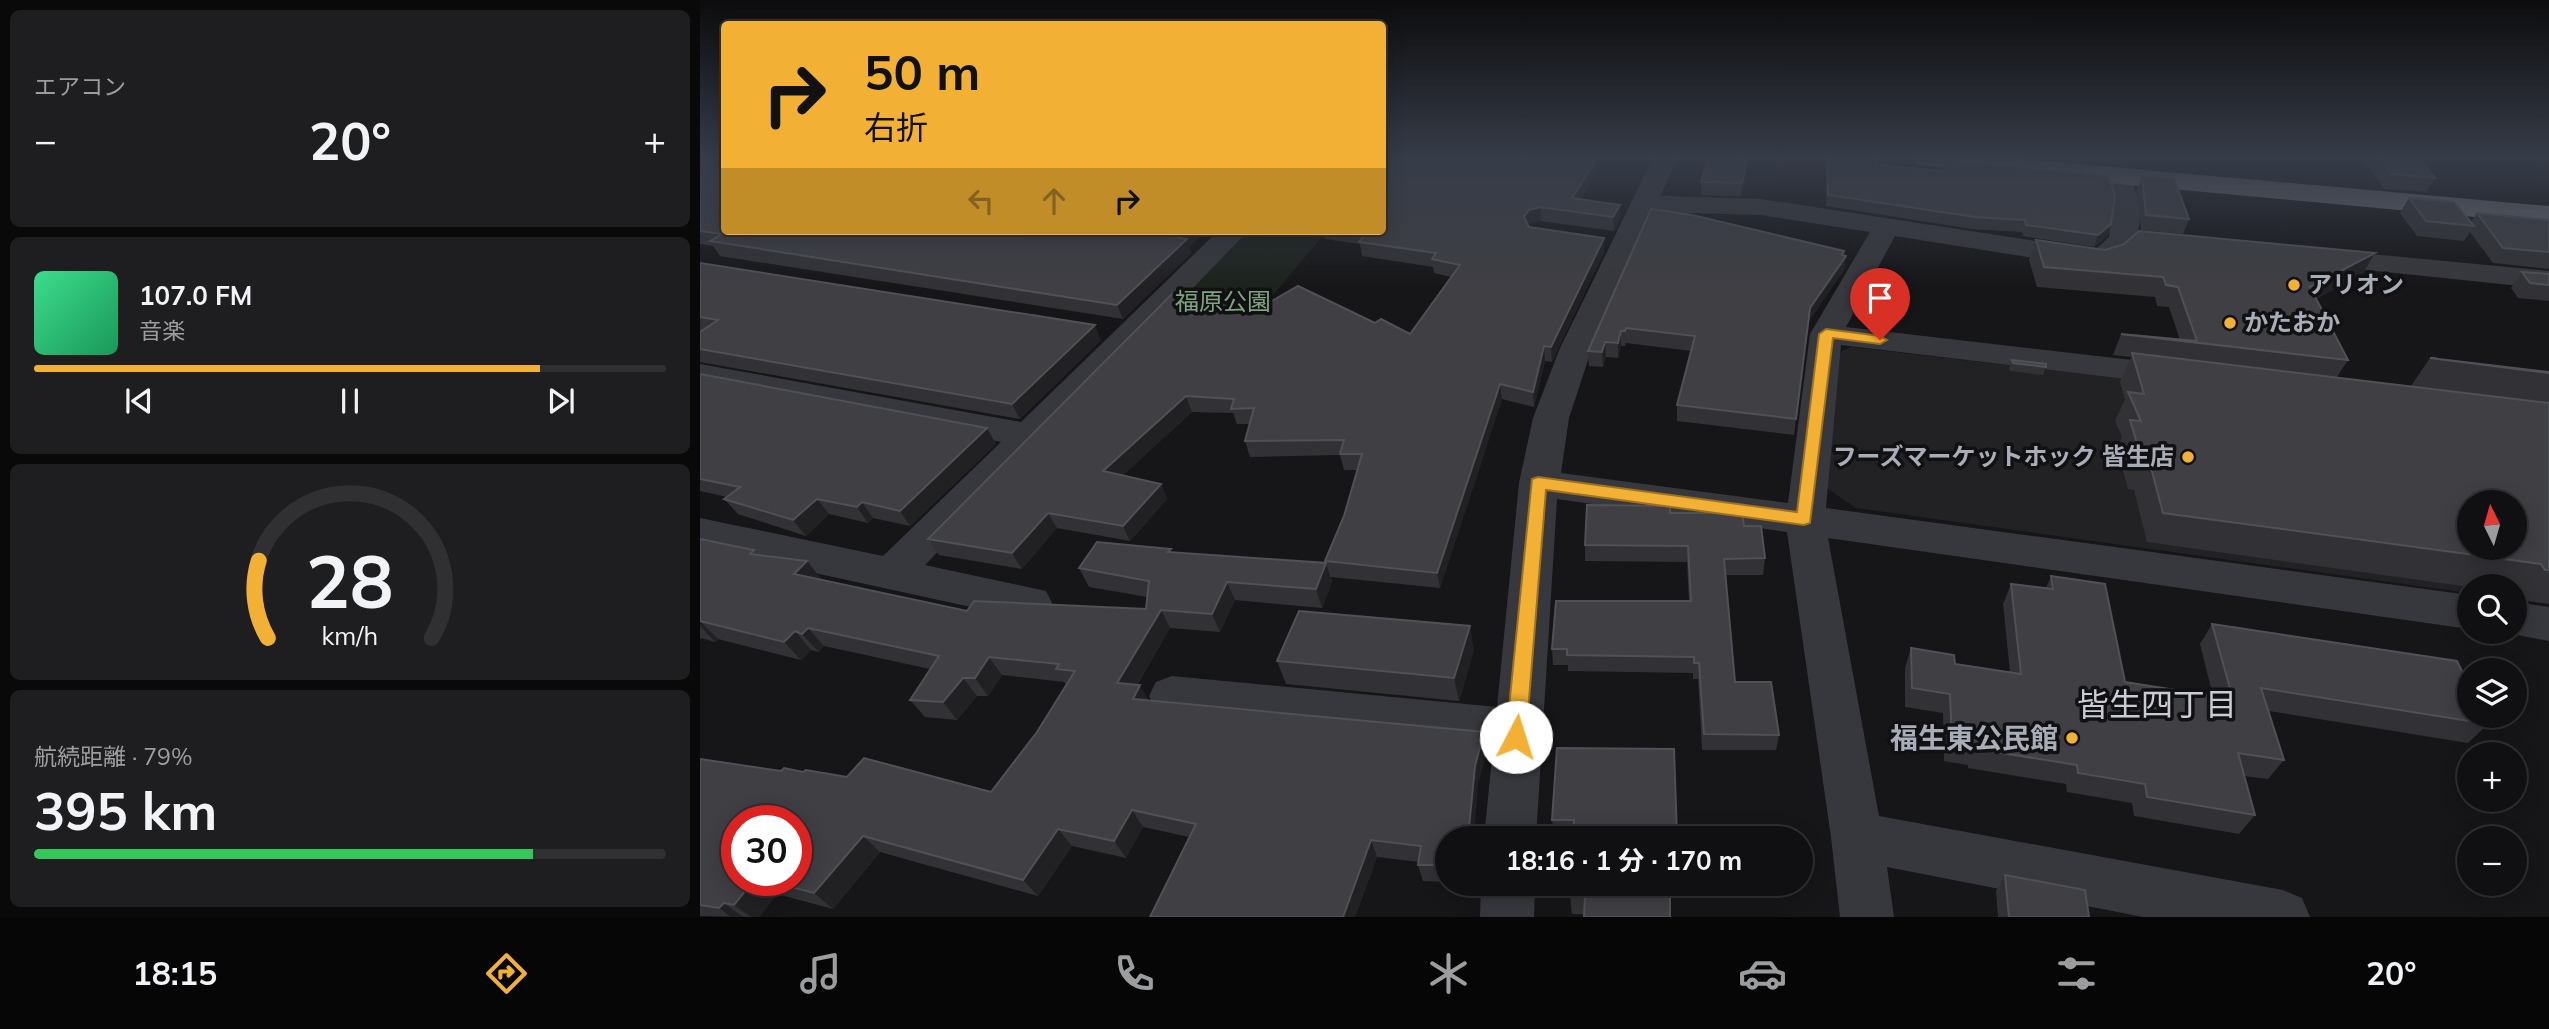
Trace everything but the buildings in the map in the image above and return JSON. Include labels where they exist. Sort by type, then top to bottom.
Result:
[{"type":"highway","points":[[2429,201],[2549,215]]},
{"type":"street","points":[[1511,826],[1538,483],[1551,418],[1613,243],[1645,201]]},
{"type":"street","points":[[1644,204],[1761,207],[2083,259],[2106,256],[2137,240],[2126,201]]},
{"type":"street","points":[[1867,917],[1857,837],[1804,519],[1826,334],[1886,228]]},
{"type":"street","points":[[891,573],[1230,235]]},
{"type":"street","points":[[2288,255],[2549,280]]},
{"type":"street","points":[[1092,326],[1133,333]]},
{"type":"street","points":[[1826,334],[2208,379]]},
{"type":"street","points":[[700,374],[1029,435]]},
{"type":"street","points":[[1538,483],[2457,610]]},
{"type":"street","points":[[700,533],[1031,603]]},
{"type":"street","points":[[2527,621],[2549,624]]},
{"type":"street","points":[[1172,696],[1517,730]]},
{"type":"street","points":[[1857,837],[2283,917]]},
{"type":"street","points":[[1507,917],[1508,896]]},
{"type":"shaded area","name":"フーズマーケットホック 皆生店","points":[[1851,347],[2549,428],[2549,604],[2527,601],[2527,574],[2457,574],[2457,591],[1856,508],[1824,486],[1836,354]]},
{"type":"green space","name":"福原公園","points":[[1242,235],[1324,235],[1235,340],[1160,319]]},
{"type":"place","name":"アリオン","points":[[2294,285]]},
{"type":"place","name":"かたおか","points":[[2230,323]]},
{"type":"place","name":"フーズマーケットホック 皆生店","points":[[2188,457]]},
{"type":"place","name":"福生東公民館","points":[[2072,738]]},
{"type":"district","name":"皆生四丁目","points":[[2157,705]]},
{"type":"route","points":[[1516,737],[1538,483],[1804,519],[1826,334],[1880,340]]}]
